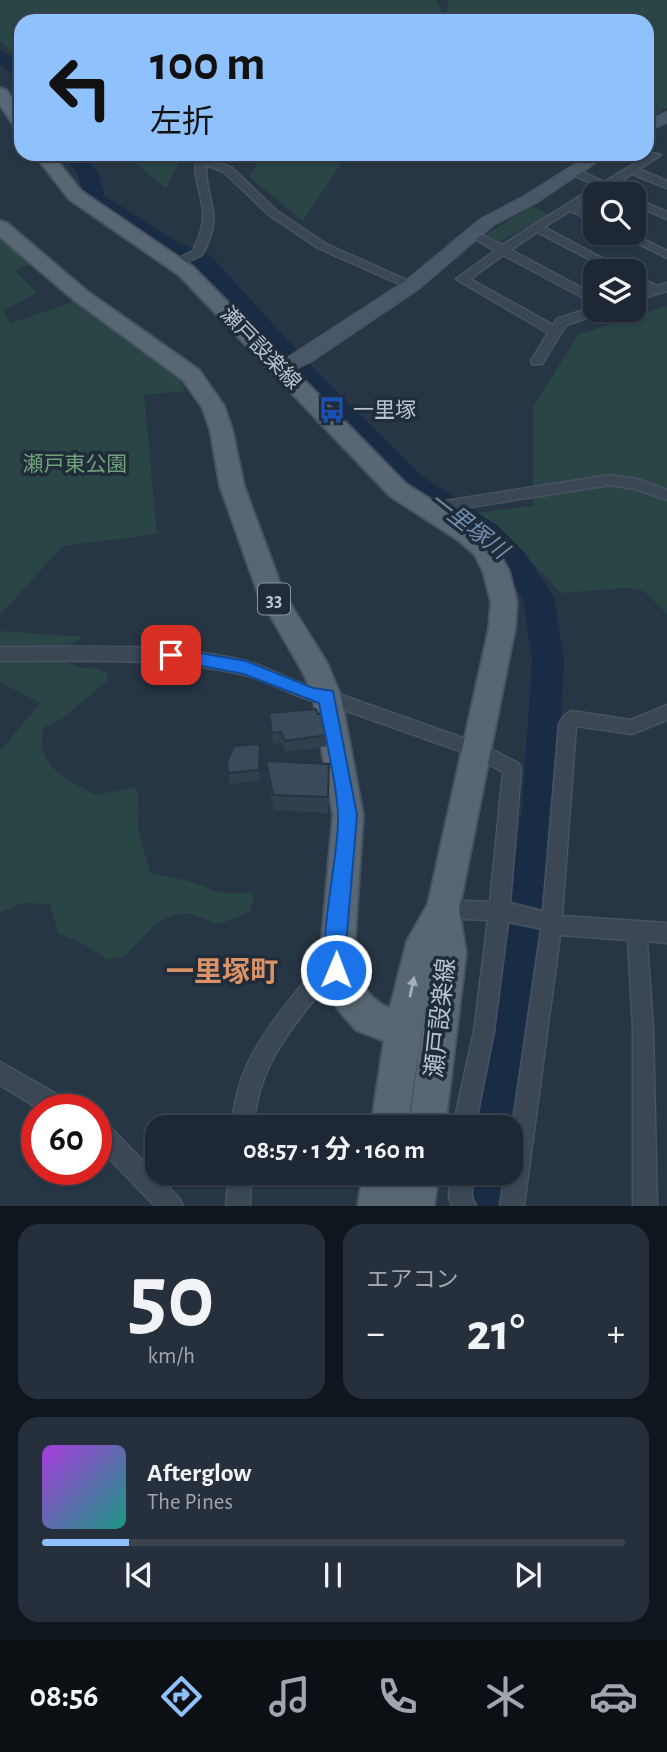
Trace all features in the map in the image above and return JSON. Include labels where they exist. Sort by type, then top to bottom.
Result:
[{"type":"main road","points":[[0,93],[14,113]]},
{"type":"main road","name":"瀬戸設楽線","points":[[48,161],[75,195],[180,262],[292,363],[398,490],[436,507],[484,549],[496,571],[504,602],[500,638],[443,909],[424,941],[403,1030],[391,1115]]},
{"type":"main road","name":"33","points":[[0,227],[81,296],[183,368],[214,406],[232,486],[268,585],[317,671],[327,696],[348,815],[336,970]]},
{"type":"main road","name":"瀬戸設楽線","points":[[429,1115],[449,953],[443,909]]},
{"type":"main road","name":"瀬戸設楽線","points":[[336,970],[348,995],[368,1017],[403,1030]]},
{"type":"main road","points":[[377,1206],[380,1185]]},
{"type":"main road","points":[[415,1206],[418,1185]]},
{"type":"street","points":[[180,262],[198,253],[209,223],[207,197],[199,166],[201,161]]},
{"type":"street","points":[[211,161],[228,170],[272,213],[322,246],[411,285]]},
{"type":"street","points":[[292,363],[411,285],[471,233],[591,161]]},
{"type":"street","points":[[614,182],[647,161]]},
{"type":"street","points":[[632,170],[667,185]]},
{"type":"street","points":[[575,172],[596,182]]},
{"type":"street","points":[[555,332],[462,279],[502,249],[583,200]]},
{"type":"street","points":[[646,206],[667,216]]},
{"type":"street","points":[[571,207],[583,213]]},
{"type":"street","points":[[536,227],[597,259]]},
{"type":"street","points":[[471,233],[583,293]]},
{"type":"street","points":[[646,245],[667,255]]},
{"type":"street","points":[[537,361],[561,322],[583,315]]},
{"type":"street","points":[[436,507],[610,480],[637,484],[667,495]]},
{"type":"street","points":[[0,654],[171,655],[246,668],[312,695],[327,696],[477,750],[512,768],[505,913],[466,1115]]},
{"type":"street","points":[[512,1206],[549,923],[568,724],[572,718],[632,727],[667,712]]},
{"type":"street","points":[[443,909],[505,913],[549,923],[637,933],[667,933]]},
{"type":"street","points":[[637,933],[644,1041],[645,1206]]},
{"type":"street","points":[[244,1115],[253,1074],[265,1049],[313,985],[336,970]]},
{"type":"street","points":[[0,1073],[36,1094]]},
{"type":"street","points":[[112,1145],[172,1206]]},
{"type":"street","points":[[238,1206],[239,1185]]},
{"type":"green space","points":[[0,0],[436,0],[443,14],[14,14],[14,54],[0,41]]},
{"type":"green space","points":[[449,0],[667,0],[667,108],[654,115],[654,14],[451,14],[446,10]]},
{"type":"green space","points":[[133,161],[180,161],[166,188]]},
{"type":"green space","points":[[258,161],[342,161],[303,221],[250,177]]},
{"type":"green space","points":[[532,206],[549,215],[499,242],[485,235]]},
{"type":"green space","name":"瀬戸東公園","points":[[0,233],[34,262],[15,271],[36,293],[3,311],[11,323],[75,301],[179,377],[185,391],[144,395],[157,534],[63,546],[0,615]]},
{"type":"green space","points":[[667,306],[667,614],[644,591],[625,588],[561,593],[508,537],[467,514],[533,506],[533,407],[578,335],[618,322],[646,322],[646,313]]},
{"type":"green space","points":[[0,631],[84,637],[42,659],[59,659],[80,668],[93,667],[108,673],[107,681],[62,719],[44,727],[42,741],[48,762],[64,778],[97,795],[134,787],[138,793],[139,833],[150,873],[189,881],[220,893],[252,893],[250,912],[219,924],[187,913],[172,915],[152,927],[125,956],[108,960],[84,944],[58,933],[50,904],[22,903],[0,913],[0,749],[40,703],[0,682]]},
{"type":"building","points":[[316,709],[318,714],[325,713],[328,735],[285,741],[281,732],[272,733],[269,713]]},
{"type":"building","points":[[260,744],[259,770],[228,773],[227,762],[234,746]]},
{"type":"building","points":[[266,761],[329,764],[328,797],[273,795]]},
{"type":"waterway","name":"一里塚川","points":[[0,55],[14,66]]},
{"type":"waterway","name":"一里塚川","points":[[78,161],[87,172],[95,199],[171,248],[202,260],[306,376],[412,483],[487,534],[514,561],[538,597],[548,660],[540,808],[524,946],[492,1115]]},
{"type":"waterway","name":"一里塚川","points":[[475,1206],[479,1185]]},
{"type":"place","name":"一里塚","points":[[332,410]]},
{"type":"district","name":"一里塚町","points":[[222,971]]},
{"type":"route","points":[[171,655],[246,668],[312,695],[327,696],[348,815],[336,970]]}]
